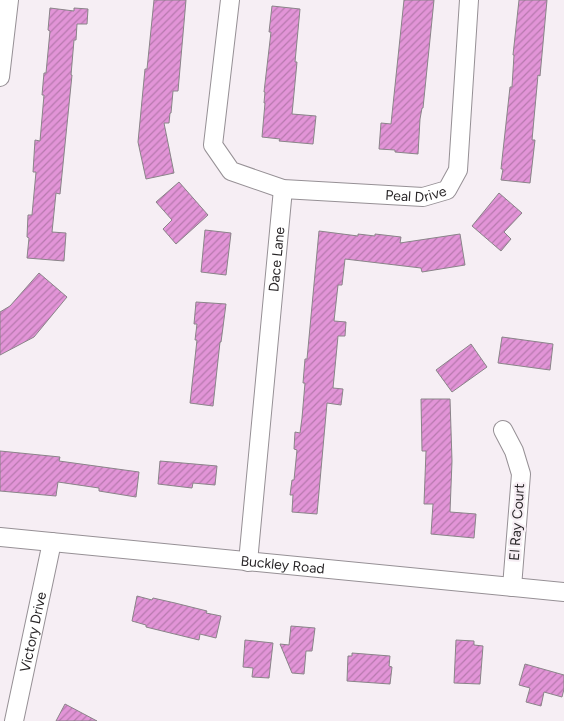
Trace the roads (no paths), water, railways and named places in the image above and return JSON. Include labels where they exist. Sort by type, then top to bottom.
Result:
[{"type":"street","points":[[230,0],[212,145],[231,171],[283,189]]},
{"type":"street","name":"Peal Drive","points":[[283,189],[423,197],[447,190],[458,170],[470,0]]},
{"type":"street","points":[[0,77],[5,9]]},
{"type":"street","name":"Dace Lane","points":[[248,562],[283,189]]},
{"type":"street","name":"El Ray Court","points":[[503,430],[514,451],[521,474],[512,587]]},
{"type":"street","name":"Buckley Road","points":[[0,537],[564,592]]},
{"type":"street","name":"Victory Drive","points":[[14,721],[52,542]]}]
